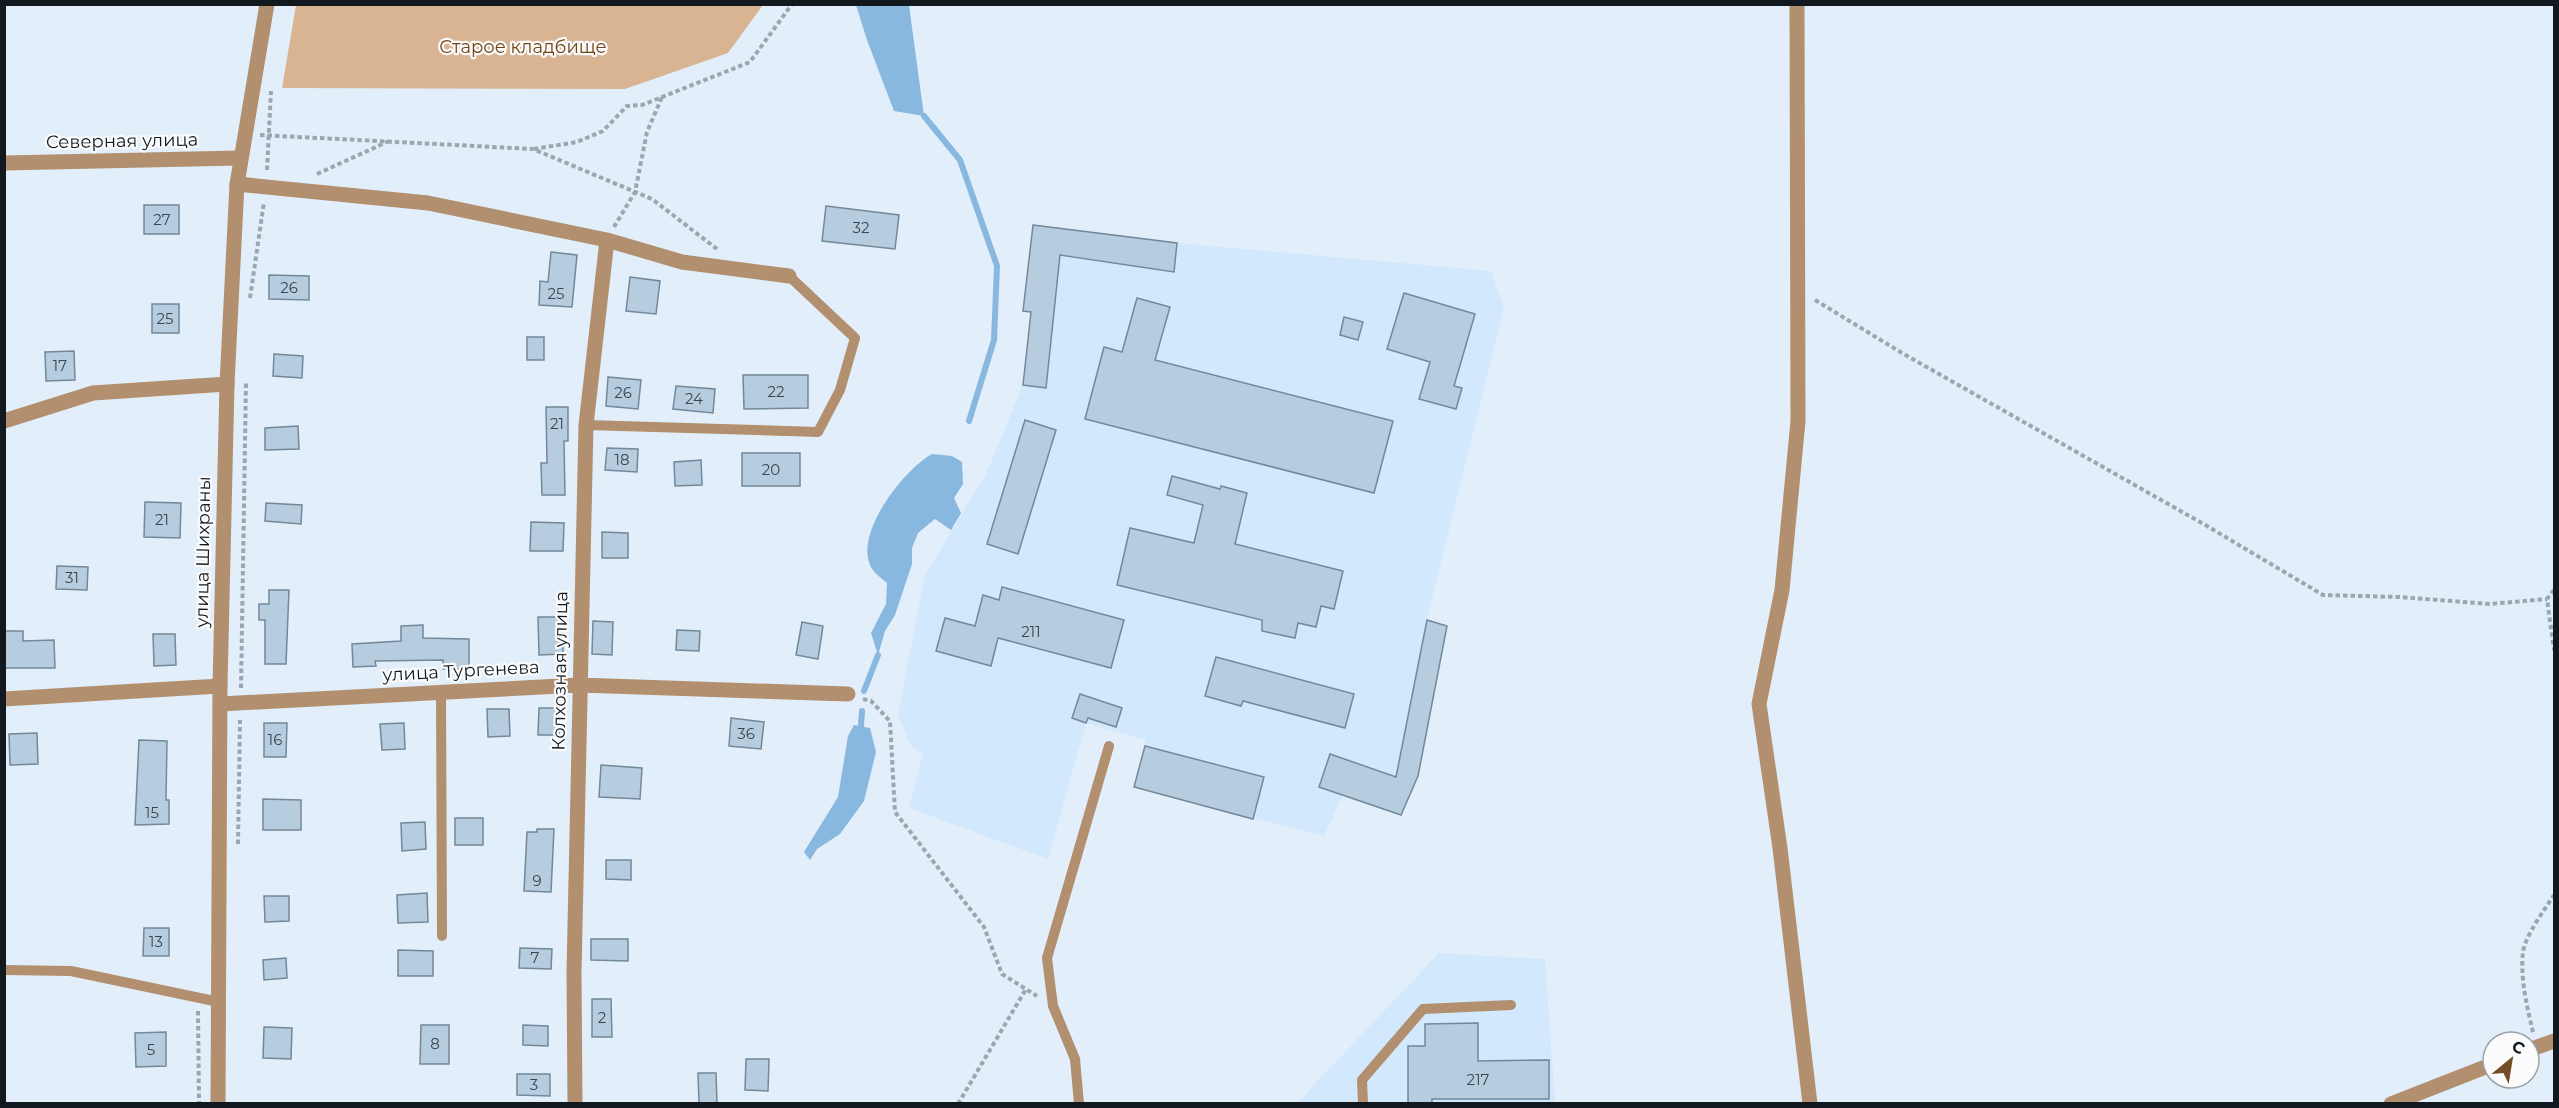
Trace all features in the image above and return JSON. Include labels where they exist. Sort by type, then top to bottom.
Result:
[{"type":"street","name":"улица Шихраны","points":[[218,1104],[220,686],[226,384],[237,184],[267,4]]},
{"type":"street","points":[[1797,4],[1798,422],[1782,590],[1759,704],[1780,848],[1810,1104]]},
{"type":"street","name":"Северная улица","points":[[4,163],[240,158]]},
{"type":"street","points":[[237,184],[428,204],[607,240],[682,262],[789,276]]},
{"type":"street","name":"Колхозная улица","points":[[575,1104],[574,972],[586,424],[607,240]]},
{"type":"street","points":[[4,421],[93,393],[226,384]]},
{"type":"street","name":"улица Тургенева","points":[[220,704],[579,684],[848,694]]},
{"type":"street","points":[[4,699],[220,686]]},
{"type":"street","points":[[2391,1104],[2481,1069]]},
{"type":"lane","points":[[586,424],[818,432],[840,390],[855,338],[789,276]]},
{"type":"lane","points":[[441,691],[442,936]]},
{"type":"lane","points":[[1079,1104],[1075,1059],[1053,1006],[1047,958],[1109,746]]},
{"type":"lane","points":[[4,970],[71,971],[219,1002]]},
{"type":"lane","points":[[1363,1104],[1362,1080],[1423,1009],[1511,1005]]},
{"type":"path","points":[[244,135],[270,134],[533,149],[577,142],[603,131],[627,106],[642,105],[750,62],[792,4]]},
{"type":"path","points":[[249,305],[266,187],[272,80]]},
{"type":"path","points":[[607,240],[635,192],[647,132],[662,97]]},
{"type":"path","points":[[286,189],[390,140]]},
{"type":"path","points":[[533,149],[652,200],[745,270]]},
{"type":"path","points":[[1798,290],[1902,353],[2207,526],[2323,595],[2399,597],[2490,604],[2547,599]]},
{"type":"path","points":[[238,856],[246,374]]},
{"type":"path","points":[[2554,590],[2547,599],[2554,650]]},
{"type":"path","points":[[848,694],[871,701],[890,721],[895,812],[984,927],[1002,974],[1053,1006]]},
{"type":"path","points":[[2530,1030],[2526,1006],[2523,951],[2554,895]]},
{"type":"path","points":[[958,1104],[1026,989]]},
{"type":"path","points":[[198,997],[199,1104]]},
{"type":"shaded area","points":[[1033,225],[1177,243],[1491,271],[1504,308],[1427,619],[1447,626],[1418,776],[1401,815],[1343,795],[1324,836],[1134,787],[1146,740],[1086,723],[1048,859],[909,808],[923,754],[910,745],[898,714],[925,575],[987,472],[1023,385],[1031,313],[1023,311]]},
{"type":"shaded area","points":[[1439,953],[1545,959],[1555,1103],[1296,1104]]},
{"type":"green space","name":"Старое кладбище","points":[[296,4],[763,5],[728,53],[625,89],[282,88]]},
{"type":"water","points":[[856,5],[909,5],[924,116],[894,111]]},
{"type":"water","points":[[932,454],[952,456],[962,462],[963,484],[954,498],[961,513],[951,530],[935,519],[918,533],[912,548],[912,564],[895,615],[885,631],[878,655],[871,633],[886,604],[887,583],[876,574],[870,565],[867,548],[870,533],[886,501],[897,486],[909,472]]},
{"type":"water","points":[[854,725],[870,728],[876,752],[864,801],[840,834],[817,849],[810,860],[804,852],[838,797],[848,736]]},
{"type":"building","points":[[144,205],[179,205],[179,234],[144,234]]},
{"type":"building","points":[[826,206],[899,215],[895,249],[822,241]]},
{"type":"building","points":[[1033,225],[1177,243],[1174,272],[1060,255],[1046,388],[1023,385],[1031,312],[1023,311]]},
{"type":"building","points":[[551,252],[577,255],[572,307],[539,305],[540,281],[548,282]]},
{"type":"building","points":[[269,275],[309,276],[309,300],[269,299]]},
{"type":"building","points":[[630,277],[660,281],[656,314],[626,311]]},
{"type":"building","points":[[1404,293],[1475,314],[1454,386],[1462,388],[1456,409],[1419,399],[1430,362],[1387,349]]},
{"type":"building","points":[[1137,298],[1170,307],[1155,360],[1393,421],[1374,493],[1085,419],[1104,347],[1122,352]]},
{"type":"building","points":[[152,304],[179,304],[179,333],[152,333]]},
{"type":"building","points":[[1344,317],[1363,322],[1358,340],[1340,335]]},
{"type":"building","points":[[527,337],[544,337],[544,360],[527,360]]},
{"type":"building","points":[[74,351],[75,380],[46,381],[45,352]]},
{"type":"building","points":[[274,354],[303,356],[302,378],[273,376]]},
{"type":"building","points":[[743,375],[808,375],[808,408],[744,409]]},
{"type":"building","points":[[608,377],[641,380],[638,409],[606,406]]},
{"type":"building","points":[[676,386],[715,389],[713,413],[673,409]]},
{"type":"building","points":[[546,407],[568,407],[568,441],[564,441],[565,495],[542,495],[541,463],[547,463]]},
{"type":"building","points":[[1025,420],[1056,430],[1018,554],[987,544]]},
{"type":"building","points":[[298,426],[299,449],[265,450],[265,428]]},
{"type":"building","points":[[607,448],[638,449],[637,472],[605,470]]},
{"type":"building","points":[[742,453],[800,453],[800,486],[742,486]]},
{"type":"building","points":[[701,460],[702,485],[675,486],[674,462]]},
{"type":"building","points":[[1172,476],[1220,489],[1221,486],[1247,493],[1235,544],[1343,571],[1334,609],[1321,606],[1316,627],[1298,623],[1295,638],[1262,631],[1262,620],[1117,585],[1130,528],[1194,543],[1203,505],[1167,495]]},
{"type":"building","points":[[145,502],[181,503],[180,538],[144,537]]},
{"type":"building","points":[[266,503],[302,505],[301,524],[265,521]]},
{"type":"building","points":[[531,522],[564,523],[563,551],[530,551]]},
{"type":"building","points":[[602,532],[628,533],[628,558],[602,558]]},
{"type":"building","points":[[57,566],[88,567],[87,590],[56,589]]},
{"type":"building","points":[[1002,587],[1124,620],[1111,668],[998,638],[991,666],[936,651],[945,618],[975,626],[983,595],[999,600]]},
{"type":"building","points":[[269,590],[289,590],[286,664],[265,664],[265,620],[259,620],[259,604],[269,604]]},
{"type":"building","points":[[538,617],[563,617],[563,654],[539,655]]},
{"type":"building","points":[[1427,620],[1447,626],[1418,776],[1401,815],[1319,787],[1330,754],[1396,777]]},
{"type":"building","points":[[593,621],[613,622],[612,655],[592,654]]},
{"type":"building","points":[[802,622],[823,626],[818,659],[796,655]]},
{"type":"building","points":[[423,625],[423,638],[469,639],[469,669],[443,669],[443,660],[375,661],[376,666],[353,667],[352,644],[401,641],[401,626]]},
{"type":"building","points":[[677,630],[700,631],[699,651],[676,650]]},
{"type":"building","points":[[4,631],[23,631],[23,641],[54,640],[55,668],[4,668]]},
{"type":"building","points":[[153,634],[175,634],[176,665],[154,666]]},
{"type":"building","points":[[1216,657],[1354,694],[1345,728],[1243,701],[1241,706],[1205,696]]},
{"type":"building","points":[[1080,694],[1122,708],[1116,727],[1088,718],[1086,723],[1072,718]]},
{"type":"building","points":[[539,708],[559,708],[559,735],[538,735]]},
{"type":"building","points":[[487,709],[509,709],[510,736],[488,737]]},
{"type":"building","points":[[731,718],[764,722],[761,749],[729,746]]},
{"type":"building","points":[[264,723],[287,723],[286,757],[264,757]]},
{"type":"building","points":[[404,723],[405,749],[382,750],[380,724]]},
{"type":"building","points":[[37,733],[38,764],[10,765],[9,734]]},
{"type":"building","points":[[139,740],[167,741],[166,800],[169,800],[169,824],[135,825]]},
{"type":"building","points":[[1145,746],[1264,777],[1253,819],[1134,787]]},
{"type":"building","points":[[601,765],[642,768],[640,799],[599,797]]},
{"type":"building","points":[[263,799],[301,800],[301,830],[263,830]]},
{"type":"building","points":[[455,818],[483,818],[483,845],[455,845]]},
{"type":"building","points":[[425,822],[426,849],[402,851],[401,823]]},
{"type":"building","points":[[537,829],[554,829],[551,892],[524,891],[527,832],[537,832]]},
{"type":"building","points":[[606,860],[631,860],[631,880],[606,879]]},
{"type":"building","points":[[427,893],[428,922],[398,923],[397,895]]},
{"type":"building","points":[[264,896],[289,896],[289,921],[265,922]]},
{"type":"building","points":[[144,928],[169,928],[169,956],[143,956]]},
{"type":"building","points":[[591,939],[628,939],[628,961],[591,960]]},
{"type":"building","points":[[520,948],[552,949],[551,969],[519,968]]},
{"type":"building","points":[[398,950],[433,951],[433,976],[398,976]]},
{"type":"building","points":[[286,958],[287,978],[264,980],[263,960]]},
{"type":"building","points":[[592,999],[611,999],[612,1037],[592,1037]]},
{"type":"building","points":[[1478,1023],[1478,1061],[1549,1060],[1549,1099],[1432,1099],[1432,1104],[1408,1104],[1408,1046],[1425,1046],[1425,1024]]},
{"type":"building","points":[[421,1025],[449,1025],[449,1064],[420,1064]]},
{"type":"building","points":[[523,1025],[548,1026],[548,1046],[523,1045]]},
{"type":"building","points":[[264,1027],[292,1028],[291,1059],[263,1058]]},
{"type":"building","points":[[166,1032],[166,1066],[136,1067],[135,1033]]},
{"type":"building","points":[[746,1059],[769,1059],[768,1091],[745,1090]]},
{"type":"building","points":[[698,1073],[716,1073],[717,1103],[699,1103]]},
{"type":"building","points":[[517,1074],[550,1074],[550,1096],[517,1095]]},
{"type":"waterway","points":[[924,116],[960,160],[997,266],[994,340],[969,421]]},
{"type":"waterway","points":[[864,691],[878,655]]},
{"type":"waterway","points":[[861,726],[862,711]]}]
